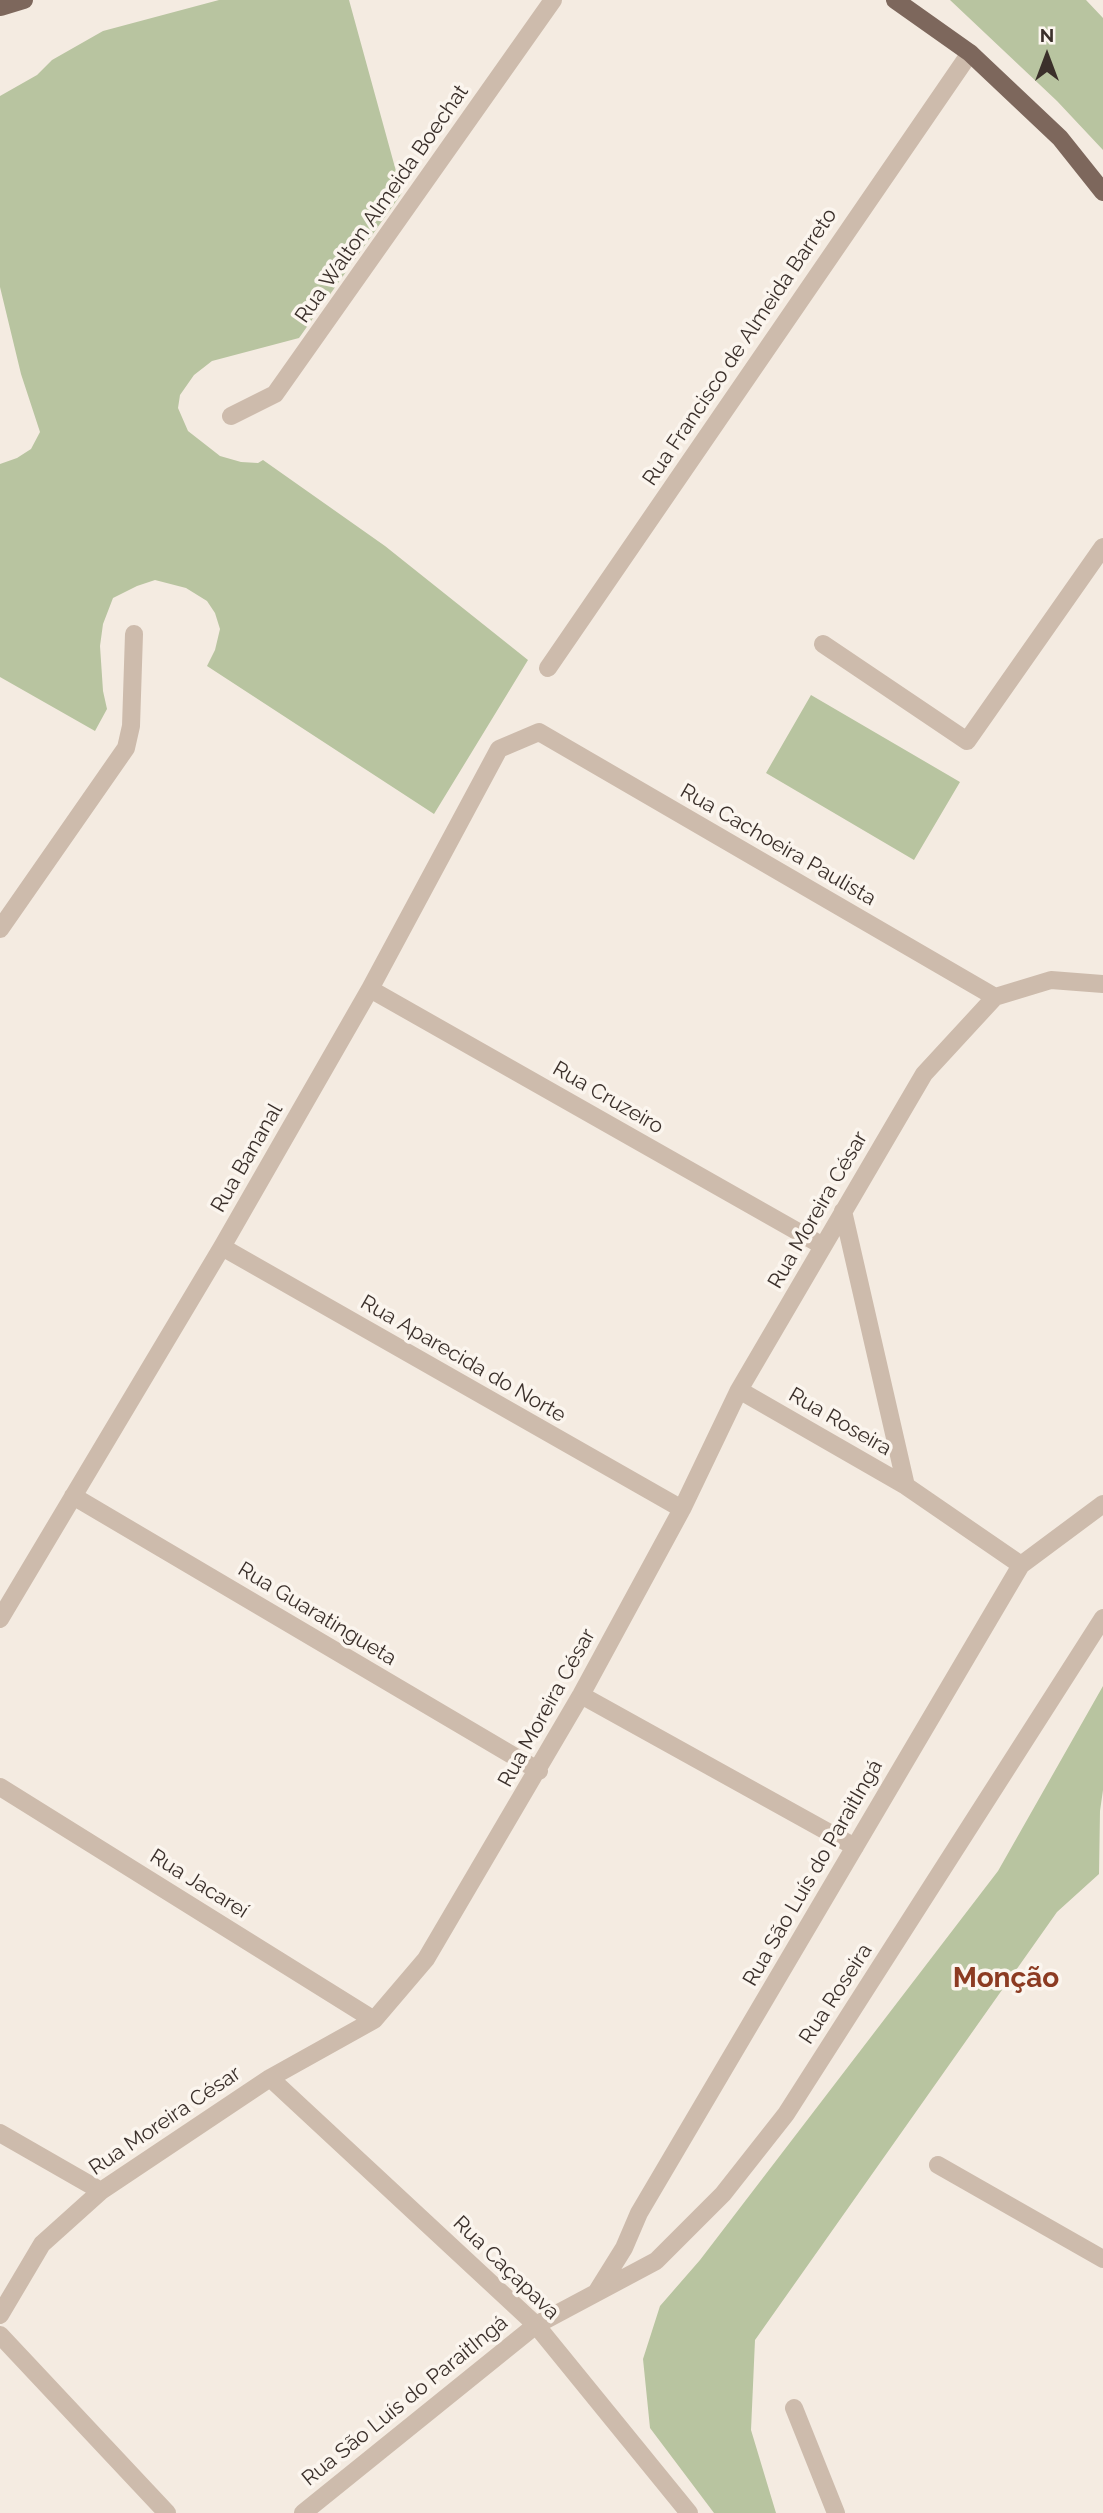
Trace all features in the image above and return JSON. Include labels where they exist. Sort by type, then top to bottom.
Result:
[{"type":"main road","points":[[2,5],[24,0]]},
{"type":"main road","points":[[895,0],[970,53],[1060,138],[1103,192]]},
{"type":"street","name":"Rua Walton Almeida Boechat","points":[[231,416],[275,394],[553,0]]},
{"type":"street","name":"Rua Francisco de Almeida Barreto","points":[[548,668],[970,53]]},
{"type":"street","points":[[823,644],[967,741],[1103,547]]},
{"type":"street","points":[[0,929],[126,748],[131,726],[134,635]]},
{"type":"street","name":"Rua Bananal","points":[[0,1619],[222,1247],[370,989],[499,749],[538,732]]},
{"type":"street","name":"Rua Cachoeira Paulista","points":[[538,732],[995,997]]},
{"type":"street","points":[[995,997],[1051,980],[1103,984]]},
{"type":"street","name":"Rua Cruzeiro","points":[[370,989],[822,1246]]},
{"type":"street","name":"Rua Moreira César","points":[[0,2315],[42,2244],[101,2191],[270,2077],[374,2020],[426,1959],[581,1695],[682,1509],[739,1390],[822,1246],[924,1074],[995,997]]},
{"type":"street","points":[[843,1211],[906,1486]]},
{"type":"street","name":"Rua Aparecida do Norte","points":[[222,1247],[682,1509]]},
{"type":"street","name":"Rua Roseira","points":[[739,1390],[906,1486],[1021,1565]]},
{"type":"street","name":"Rua Guaratingueta","points":[[73,1496],[538,1771]]},
{"type":"street","name":"Rua São Luís do ParaitIngá","points":[[596,2293],[624,2248],[639,2213],[1021,1565],[1103,1504]]},
{"type":"street","name":"Rua Roseira","points":[[536,2325],[656,2261],[723,2194],[786,2114],[1103,1618]]},
{"type":"street","points":[[581,1695],[855,1847]]},
{"type":"street","name":"Rua Jacareí","points":[[0,1787],[374,2020]]},
{"type":"street","name":"Rua Caçapava","points":[[270,2077],[536,2325],[689,2513]]},
{"type":"street","points":[[0,2133],[101,2191]]},
{"type":"street","points":[[938,2165],[1103,2259]]},
{"type":"street","name":"Rua São Luís do ParaitIngá","points":[[310,2511],[536,2325]]},
{"type":"street","points":[[0,2335],[167,2513]]},
{"type":"street","points":[[794,2408],[836,2513]]},
{"type":"green space","points":[[219,0],[349,0],[402,193],[299,338],[212,361],[194,375],[180,395],[178,408],[188,431],[220,456],[241,462],[258,463],[263,460],[385,546],[528,660],[434,814],[207,666],[215,650],[220,629],[215,613],[207,601],[186,588],[155,580],[113,598],[103,624],[100,646],[107,709],[95,731],[0,677],[0,464],[31,449],[40,432],[21,374],[0,287],[0,96],[37,75],[52,60],[103,31]]},
{"type":"green space","points":[[950,0],[1086,0],[1103,18],[1103,150],[1057,101]]},
{"type":"green space","points":[[811,695],[960,782],[914,860],[766,773]]},
{"type":"green space","points":[[1103,1686],[1103,1790],[1099,1874],[1057,1912],[755,2340],[751,2430],[776,2513],[714,2513],[650,2428],[643,2359],[660,2306],[700,2260],[998,1871]]},
{"type":"district","name":"Monção","points":[[1006,1979]]}]
